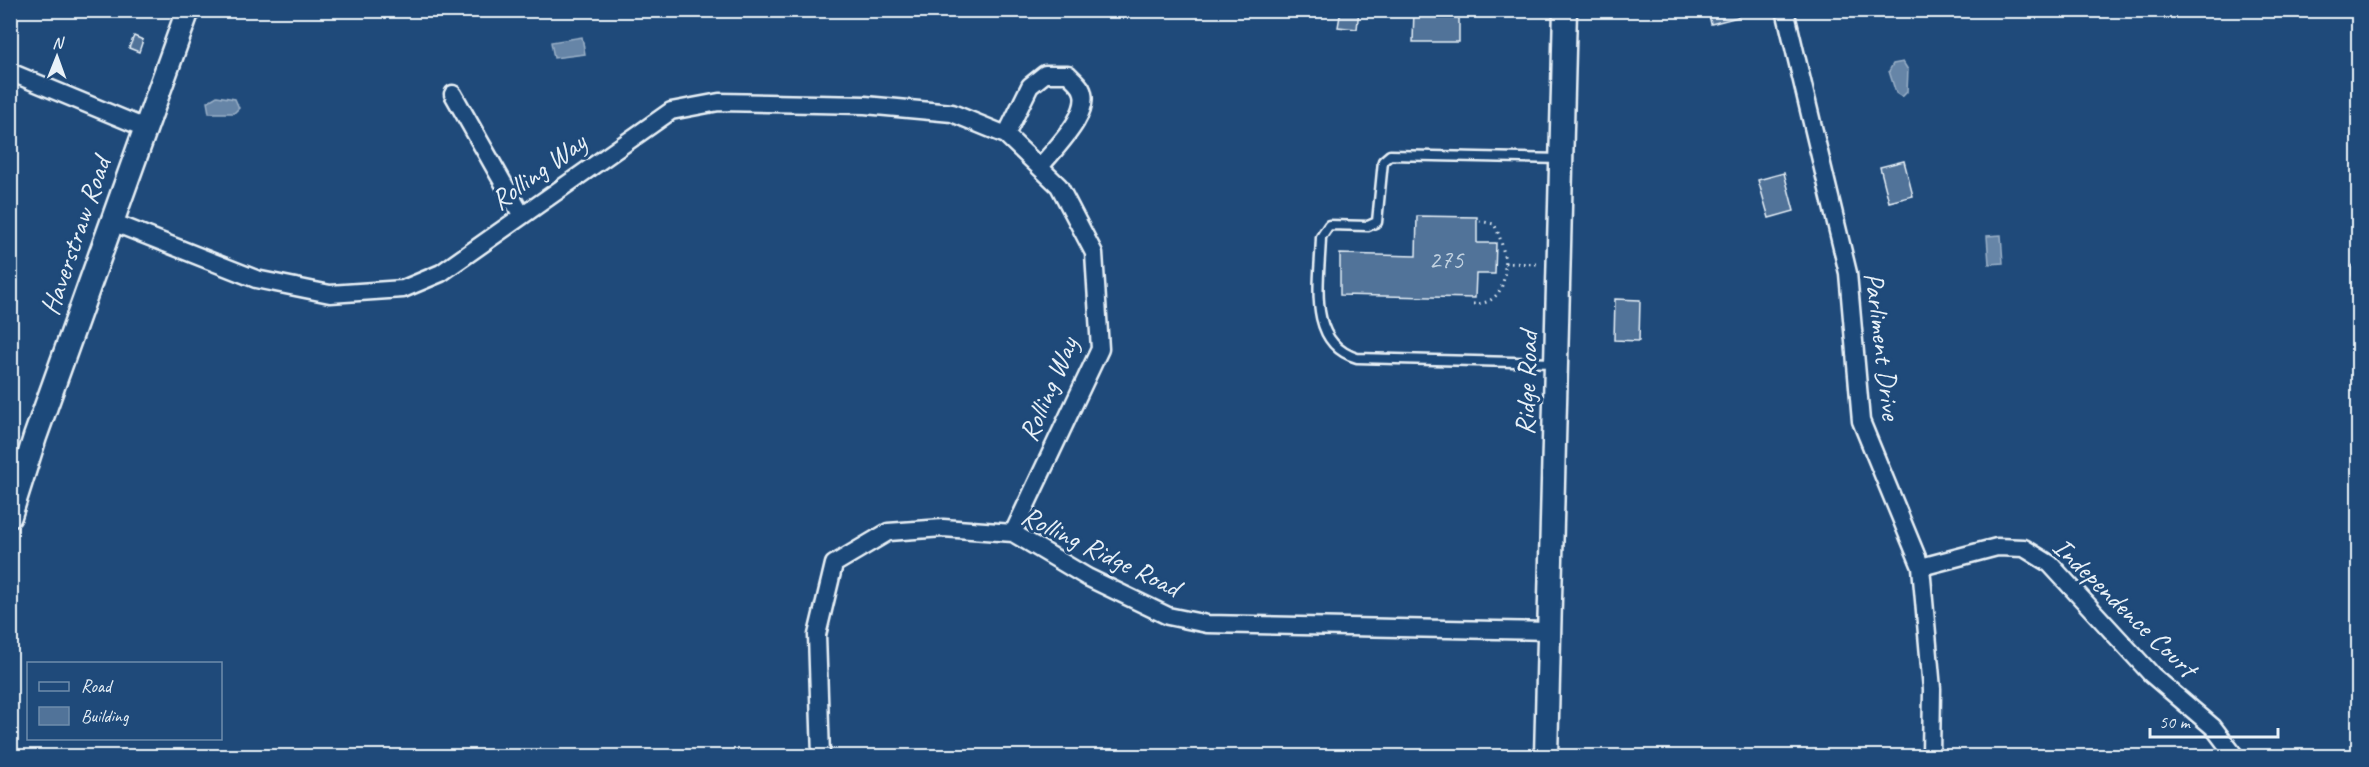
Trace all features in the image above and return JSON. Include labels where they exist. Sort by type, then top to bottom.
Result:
[{"type":"street","name":"Haverstraw Road","points":[[10,516],[35,437],[188,10]]},
{"type":"street","name":"Ridge Road","points":[[1546,756],[1565,10]]},
{"type":"street","name":"Parliment Drive","points":[[1785,10],[1848,273],[1861,421],[1921,567],[1932,689],[1931,756]]},
{"type":"street","points":[[10,72],[145,128]]},
{"type":"street","points":[[1006,135],[1030,86],[1045,74],[1068,74],[1081,88],[1084,106],[1074,124],[1040,167]]},
{"type":"street","points":[[453,94],[522,216]]},
{"type":"street","name":"Rolling Way","points":[[112,222],[256,279],[330,294],[403,289],[441,273],[671,111],[719,102],[865,105],[952,113],[1006,135],[1040,167],[1059,186],[1094,253],[1100,349],[1013,533]]},
{"type":"street","name":"Rolling Ridge Road","points":[[821,756],[817,635],[834,564],[888,532],[943,528],[1013,533],[1087,577],[1168,616],[1198,622],[1548,630]]},
{"type":"street","name":"Independence Court","points":[[1921,567],[1997,547],[2024,548],[2050,564],[2152,675],[2213,727],[2235,756]]},
{"type":"lane","points":[[1556,363],[1358,358],[1334,347],[1325,332],[1320,308],[1323,232],[1329,225],[1368,226],[1377,222],[1385,157],[1396,155],[1561,159]]},
{"type":"lane","points":[[2358,268],[2358,275]]},
{"type":"path","points":[[1473,304],[1483,304],[1496,298],[1503,288],[1505,262],[1500,235],[1494,224],[1480,221]]},
{"type":"path","points":[[1505,262],[1559,265]]},
{"type":"water","points":[[582,37],[585,54],[554,58],[551,42]]},
{"type":"water","points":[[1903,62],[1908,70],[1907,92],[1902,97],[1896,93],[1889,71],[1893,64]]},
{"type":"water","points":[[217,96],[235,99],[239,108],[234,113],[209,113],[207,102]]},
{"type":"water","points":[[2001,235],[2003,263],[1989,264],[1987,236]]},
{"type":"building","points":[[1341,10],[1359,10],[1357,29],[1338,27]]},
{"type":"building","points":[[1414,10],[1459,10],[1459,42],[1413,42]]},
{"type":"building","points":[[1708,10],[1736,10],[1738,17],[1711,24]]},
{"type":"building","points":[[134,36],[143,40],[139,52],[129,48]]},
{"type":"building","points":[[1904,161],[1913,196],[1889,202],[1880,167]]},
{"type":"building","points":[[1784,173],[1794,211],[1769,218],[1758,180]]},
{"type":"building","points":[[1417,216],[1477,217],[1477,243],[1496,243],[1495,274],[1476,274],[1475,298],[1340,295],[1340,254],[1416,256]]},
{"type":"building","points":[[1615,299],[1640,300],[1639,341],[1614,340]]}]
